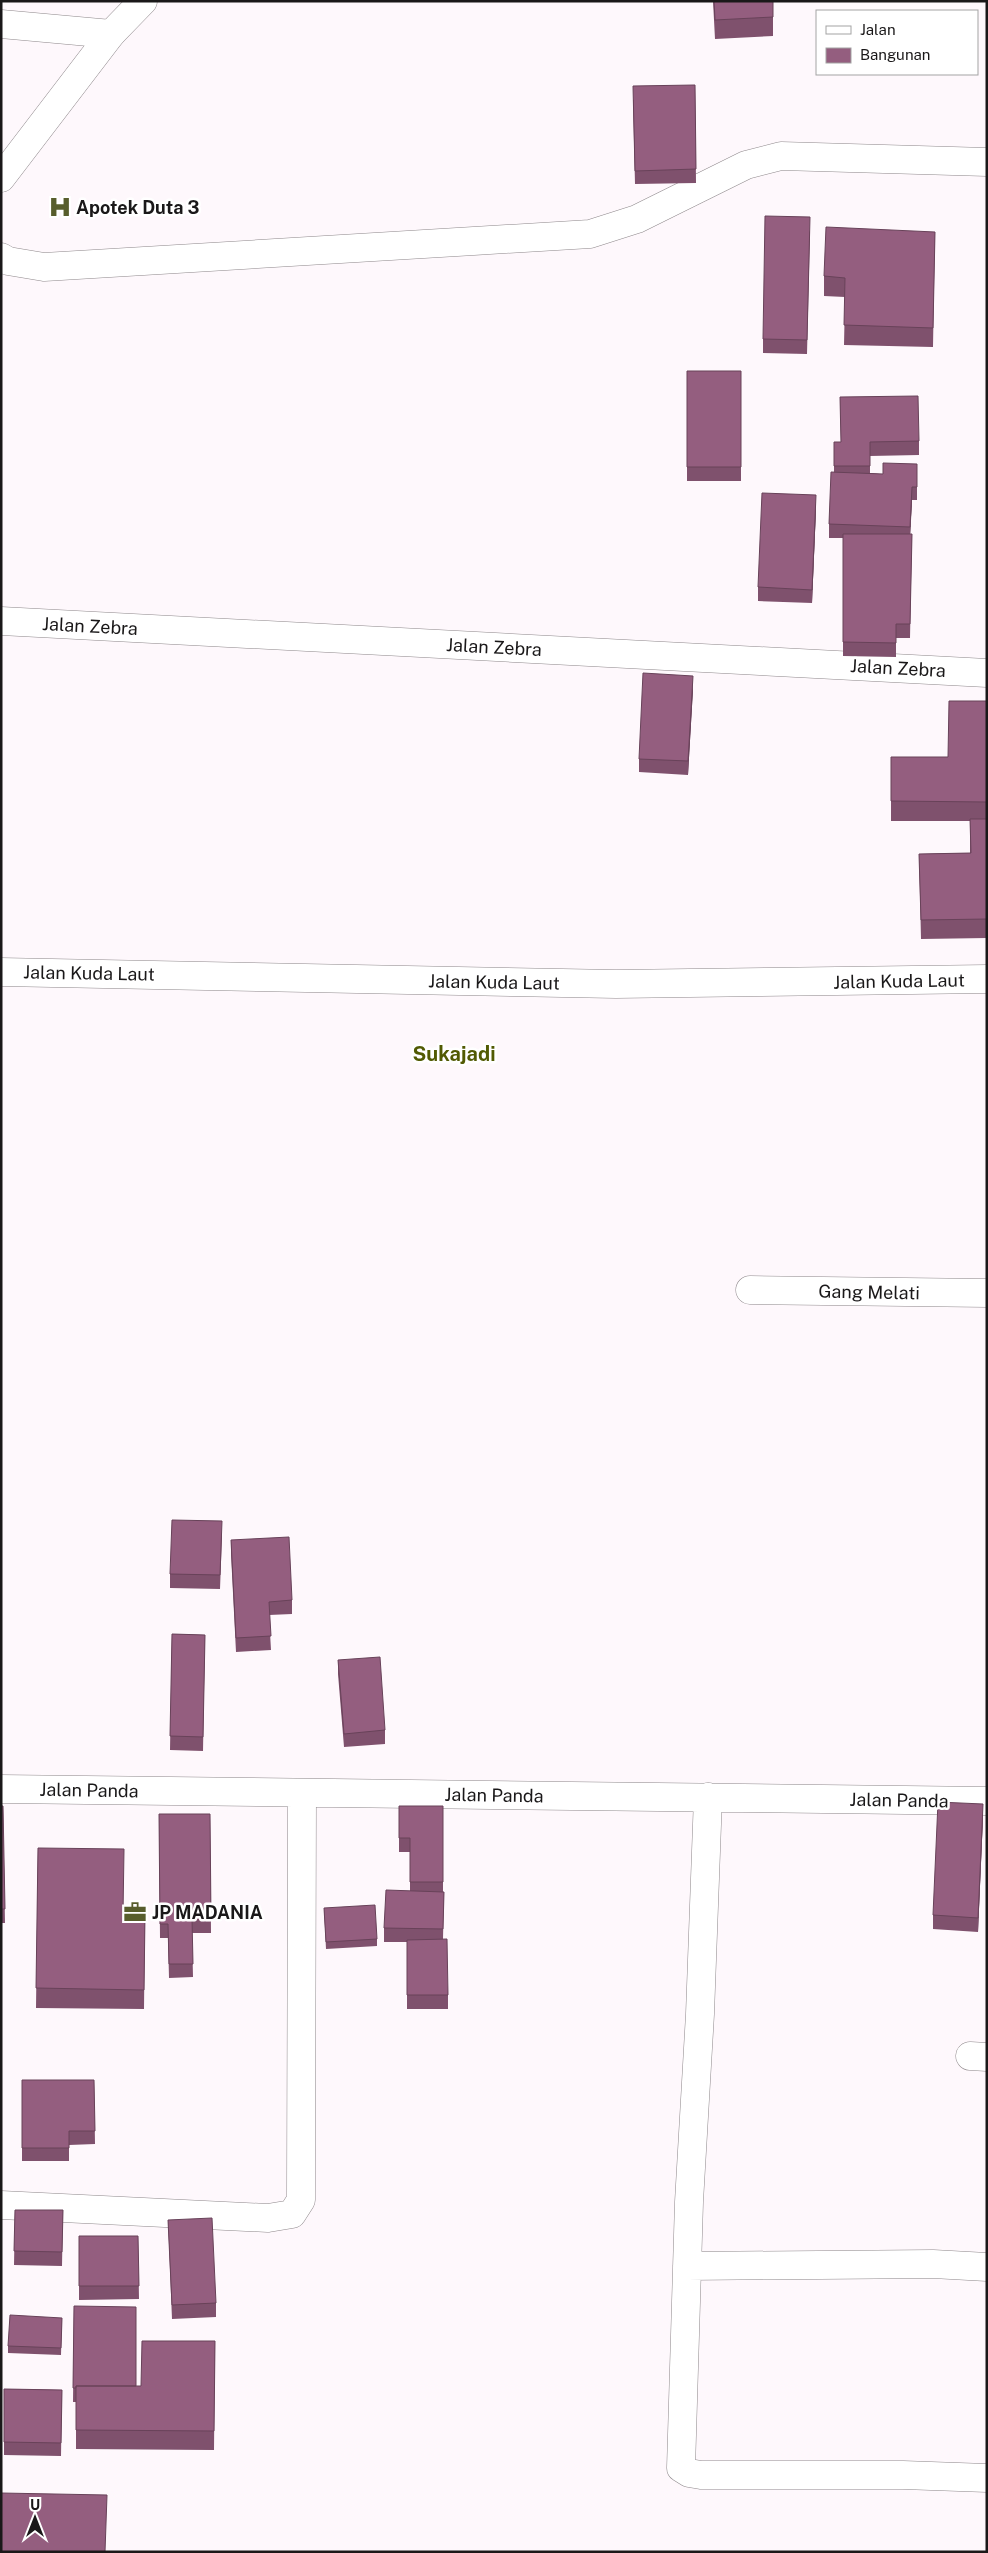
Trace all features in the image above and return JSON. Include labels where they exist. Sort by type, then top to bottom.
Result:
[{"type":"street","points":[[4,171],[111,34],[144,1]]},
{"type":"street","points":[[1,24],[111,34]]},
{"type":"street","points":[[1,257],[44,267],[590,234],[637,220],[746,165],[781,156],[987,162]]},
{"type":"street","name":"Jalan Zebra","points":[[1,621],[987,673]]},
{"type":"street","name":"Jalan Kuda Laut","points":[[1,972],[616,984],[987,979]]},
{"type":"street","name":"Gang Melati","points":[[750,1290],[987,1293]]},
{"type":"street","name":"Jalan Panda","points":[[1,1790],[987,1801]]},
{"type":"street","points":[[1,2205],[268,2218],[292,2214],[301,2200],[302,1793]]},
{"type":"street","points":[[708,1797],[687,2266],[681,2468],[690,2473],[701,2475],[903,2475],[987,2478]]},
{"type":"street","points":[[687,2266],[934,2264],[987,2266]]},
{"type":"building","points":[[714,1],[773,1],[773,17],[715,20]]},
{"type":"building","points":[[695,85],[696,169],[635,171],[633,86]]},
{"type":"building","points":[[765,216],[810,217],[807,340],[763,339]]},
{"type":"building","points":[[826,227],[935,232],[933,328],[844,325],[845,278],[824,276]]},
{"type":"building","points":[[687,371],[741,371],[741,467],[687,467]]},
{"type":"building","points":[[918,396],[919,441],[870,442],[870,466],[834,466],[834,442],[841,442],[840,397]]},
{"type":"building","points":[[883,463],[917,464],[917,487],[912,487],[910,527],[829,524],[831,472],[883,474]]},
{"type":"building","points":[[762,493],[816,495],[812,590],[758,587]]},
{"type":"building","points":[[843,534],[912,534],[910,624],[896,624],[896,643],[843,642]]},
{"type":"building","points":[[643,673],[693,676],[688,761],[639,759]]},
{"type":"building","points":[[949,701],[987,701],[987,802],[891,801],[891,757],[948,757]]},
{"type":"building","points":[[970,819],[987,819],[987,919],[921,920],[919,854],[971,853]]},
{"type":"building","points":[[172,1520],[222,1521],[220,1575],[170,1574]]},
{"type":"building","points":[[289,1537],[292,1600],[269,1602],[271,1636],[236,1638],[231,1540]]},
{"type":"building","points":[[172,1634],[205,1635],[203,1737],[170,1736]]},
{"type":"building","points":[[380,1657],[385,1730],[344,1734],[338,1660]]},
{"type":"building","points":[[938,1802],[983,1804],[978,1918],[933,1915]]},
{"type":"building","points":[[1,1806],[3,1806],[5,1909],[1,1909]]},
{"type":"building","points":[[399,1806],[443,1806],[443,1882],[410,1882],[410,1838],[399,1838]]},
{"type":"building","points":[[159,1814],[210,1814],[211,1919],[192,1919],[193,1964],[169,1964],[168,1924],[160,1924]]},
{"type":"building","points":[[38,1848],[124,1849],[123,1914],[145,1914],[144,1990],[36,1988]]},
{"type":"building","points":[[386,1890],[444,1892],[443,1929],[384,1928]]},
{"type":"building","points":[[375,1905],[377,1939],[326,1942],[324,1908]]},
{"type":"building","points":[[447,1939],[448,1995],[407,1995],[407,1940]]},
{"type":"building","points":[[22,2080],[94,2080],[95,2131],[69,2131],[69,2148],[22,2148]]},
{"type":"building","points":[[15,2210],[63,2210],[62,2252],[14,2251]]},
{"type":"building","points":[[212,2218],[216,2303],[172,2305],[168,2220]]},
{"type":"building","points":[[79,2236],[138,2236],[139,2286],[79,2286]]},
{"type":"building","points":[[74,2306],[136,2307],[136,2386],[76,2386],[76,2388],[73,2388]]},
{"type":"building","points":[[10,2315],[62,2318],[61,2348],[8,2346]]},
{"type":"building","points":[[142,2341],[215,2341],[214,2431],[76,2430],[76,2386],[141,2386]]},
{"type":"building","points":[[4,2389],[62,2390],[61,2443],[4,2442]]},
{"type":"building","points":[[1,2493],[107,2495],[105,2552],[1,2552]]},
{"type":"place","name":"Apotek Duta 3","points":[[60,207]]},
{"type":"place","name":"JP MADANIA","points":[[135,1912]]},
{"type":"district","name":"Sukajadi","points":[[454,1054]]}]
